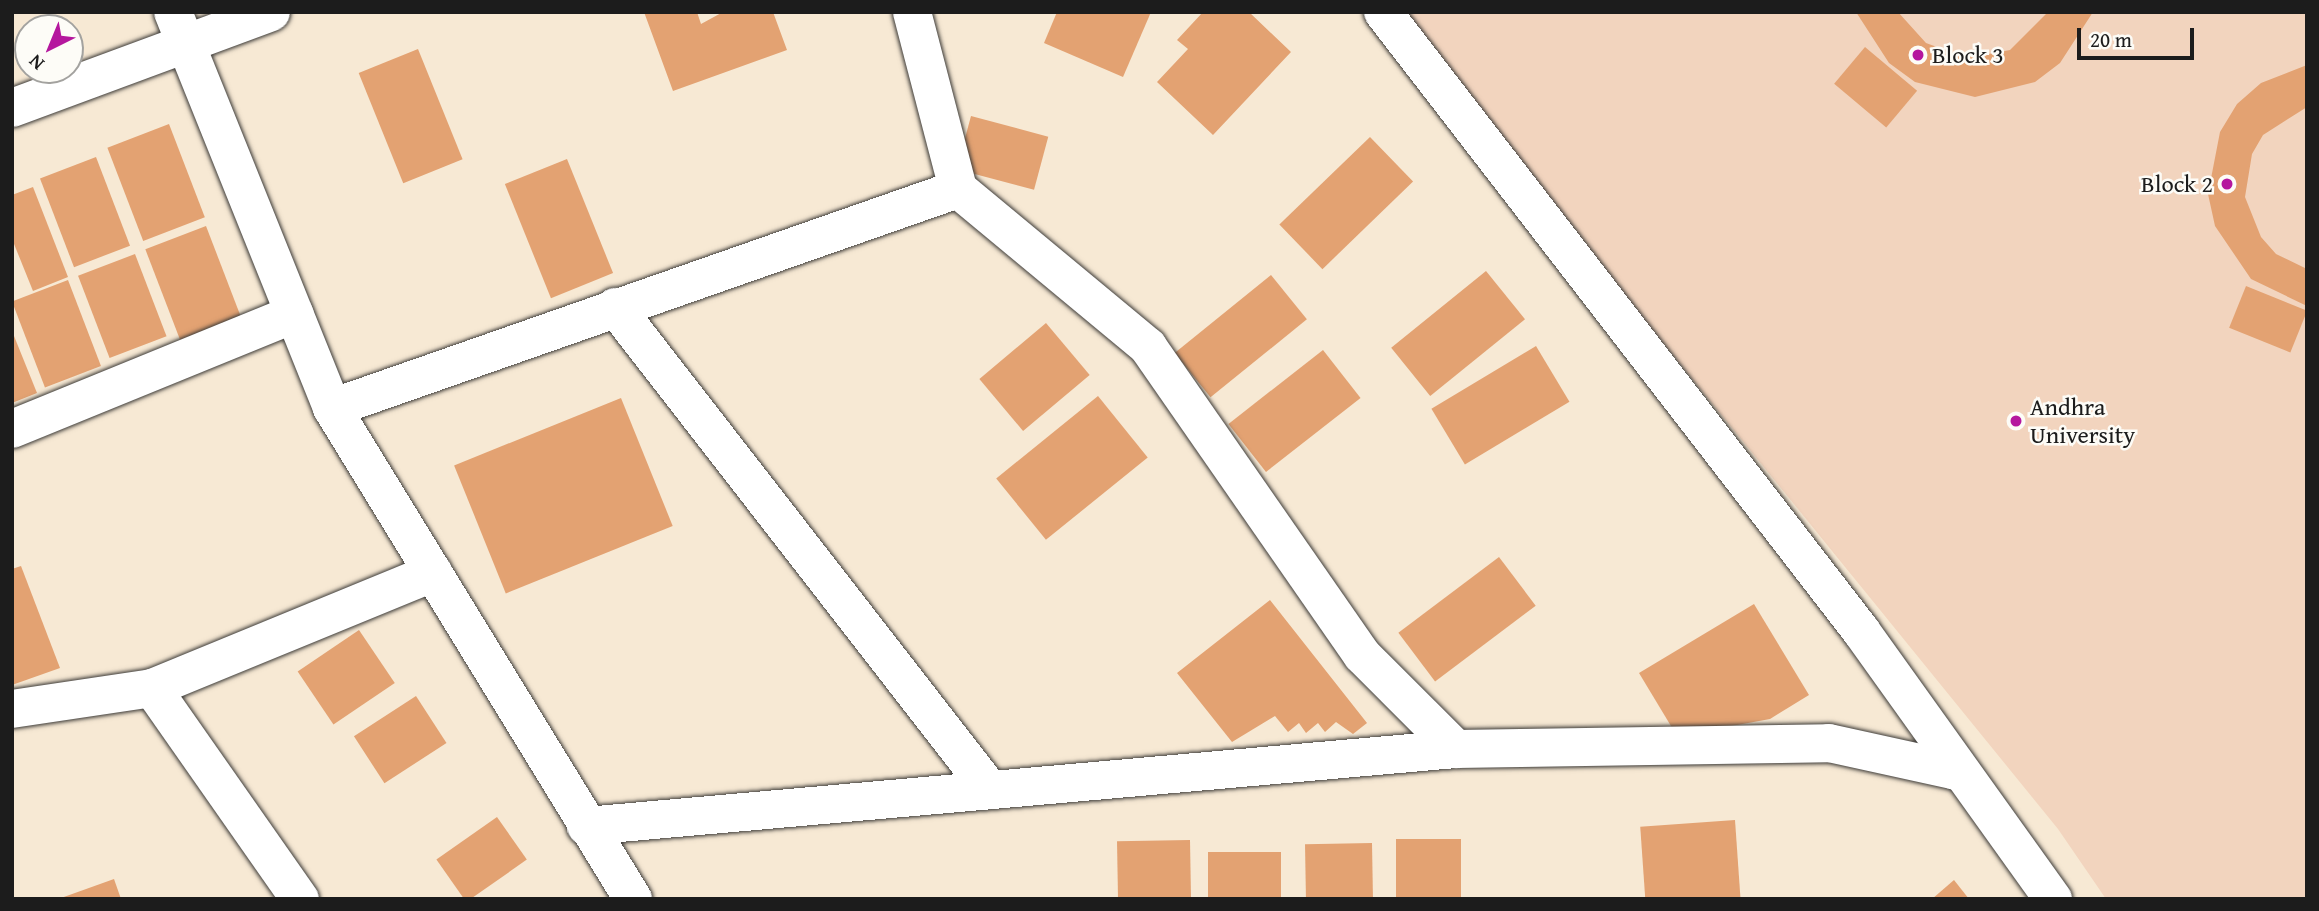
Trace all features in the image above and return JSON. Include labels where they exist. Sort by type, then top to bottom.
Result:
[{"type":"street","points":[[12,108],[180,27],[271,12]]},
{"type":"street","points":[[912,12],[958,189],[1149,347],[1362,655],[1456,749]]},
{"type":"street","points":[[1383,12],[1852,620],[1956,771],[2053,899]]},
{"type":"street","points":[[180,27],[332,408],[633,899]]},
{"type":"street","points":[[332,408],[958,189]]},
{"type":"street","points":[[615,307],[990,790]]},
{"type":"street","points":[[12,429],[294,314]]},
{"type":"street","points":[[12,709],[152,688],[433,573]]},
{"type":"street","points":[[152,688],[300,899]]},
{"type":"street","points":[[586,826],[1456,749],[1829,743],[1956,771]]},
{"type":"shaded area","name":"Andhra University","points":[[1394,12],[2307,12],[2307,899],[2106,899],[2058,829]]},
{"type":"building","points":[[644,12],[697,12],[701,24],[723,12],[773,12],[787,50],[673,91]]},
{"type":"building","points":[[1057,12],[1151,12],[1123,77],[1044,43]]},
{"type":"building","points":[[1203,12],[1249,12],[1291,52],[1213,135],[1157,82],[1188,49],[1177,40]]},
{"type":"building","name":"Block 3","points":[[1856,12],[1898,12],[1926,43],[1967,58],[2010,50],[2048,12],[2093,12],[2060,63],[2035,82],[1975,97],[1915,82],[1889,63]]},
{"type":"building","points":[[1865,47],[1917,91],[1886,127],[1834,84]]},
{"type":"building","points":[[418,49],[463,159],[403,183],[359,73]]},
{"type":"building","name":"Block 2","points":[[2307,65],[2307,107],[2263,135],[2252,154],[2245,197],[2261,237],[2276,254],[2307,269],[2307,306],[2251,279],[2215,226],[2208,194],[2220,132],[2237,104],[2261,83]]},
{"type":"building","points":[[971,116],[1048,137],[1034,190],[957,169]]},
{"type":"building","points":[[169,124],[205,217],[143,241],[107,148]]},
{"type":"building","points":[[1370,137],[1413,182],[1322,269],[1279,225]]},
{"type":"building","points":[[96,157],[130,246],[74,267],[40,179]]},
{"type":"building","points":[[567,159],[613,273],[551,298],[505,184]]},
{"type":"building","points":[[33,187],[68,277],[33,291],[12,239],[12,195]]},
{"type":"building","points":[[206,226],[241,317],[180,341],[145,249]]},
{"type":"building","points":[[135,254],[167,336],[110,358],[78,276]]},
{"type":"building","points":[[1486,271],[1525,319],[1430,396],[1391,348]]},
{"type":"building","points":[[1271,275],[1307,319],[1211,397],[1175,353]]},
{"type":"building","points":[[68,280],[101,366],[45,387],[12,301]]},
{"type":"building","points":[[2246,286],[2307,311],[2290,352],[2229,328]]},
{"type":"building","points":[[1046,323],[1090,375],[1023,431],[979,379]]},
{"type":"building","points":[[12,331],[37,393],[12,403]]},
{"type":"building","points":[[1536,346],[1569,402],[1465,465],[1431,409]]},
{"type":"building","points":[[1323,350],[1361,398],[1266,472],[1228,424]]},
{"type":"building","points":[[1098,396],[1148,457],[1046,540],[996,478]]},
{"type":"building","points":[[621,398],[673,526],[506,593],[454,465]]},
{"type":"building","points":[[1499,557],[1536,606],[1435,682],[1398,633]]},
{"type":"building","points":[[21,566],[60,668],[12,685],[12,569]]},
{"type":"building","points":[[1270,600],[1367,723],[1353,734],[1336,722],[1325,732],[1318,723],[1306,733],[1299,723],[1288,732],[1275,716],[1232,742],[1177,673]]},
{"type":"building","points":[[1754,604],[1809,695],[1770,719],[1677,736],[1639,673]]},
{"type":"building","points":[[359,630],[395,683],[333,724],[298,671]]},
{"type":"building","points":[[416,696],[446,743],[384,783],[354,736]]},
{"type":"building","points":[[497,817],[527,860],[471,899],[464,899],[436,859]]},
{"type":"building","points":[[1735,820],[1741,899],[1645,899],[1640,827]]},
{"type":"building","points":[[1396,839],[1461,839],[1461,899],[1396,899]]},
{"type":"building","points":[[1190,840],[1191,899],[1118,899],[1117,841]]},
{"type":"building","points":[[1372,843],[1373,899],[1306,899],[1305,844]]},
{"type":"building","points":[[1208,852],[1281,852],[1281,899],[1208,899]]},
{"type":"building","points":[[114,879],[121,899],[61,899],[61,898]]},
{"type":"building","points":[[1954,880],[1969,899],[1932,899]]},
{"type":"place","name":"Block 3","points":[[1918,55]]},
{"type":"place","name":"Block 2","points":[[2227,184]]},
{"type":"place","name":"Andhra University","points":[[2016,421]]}]
